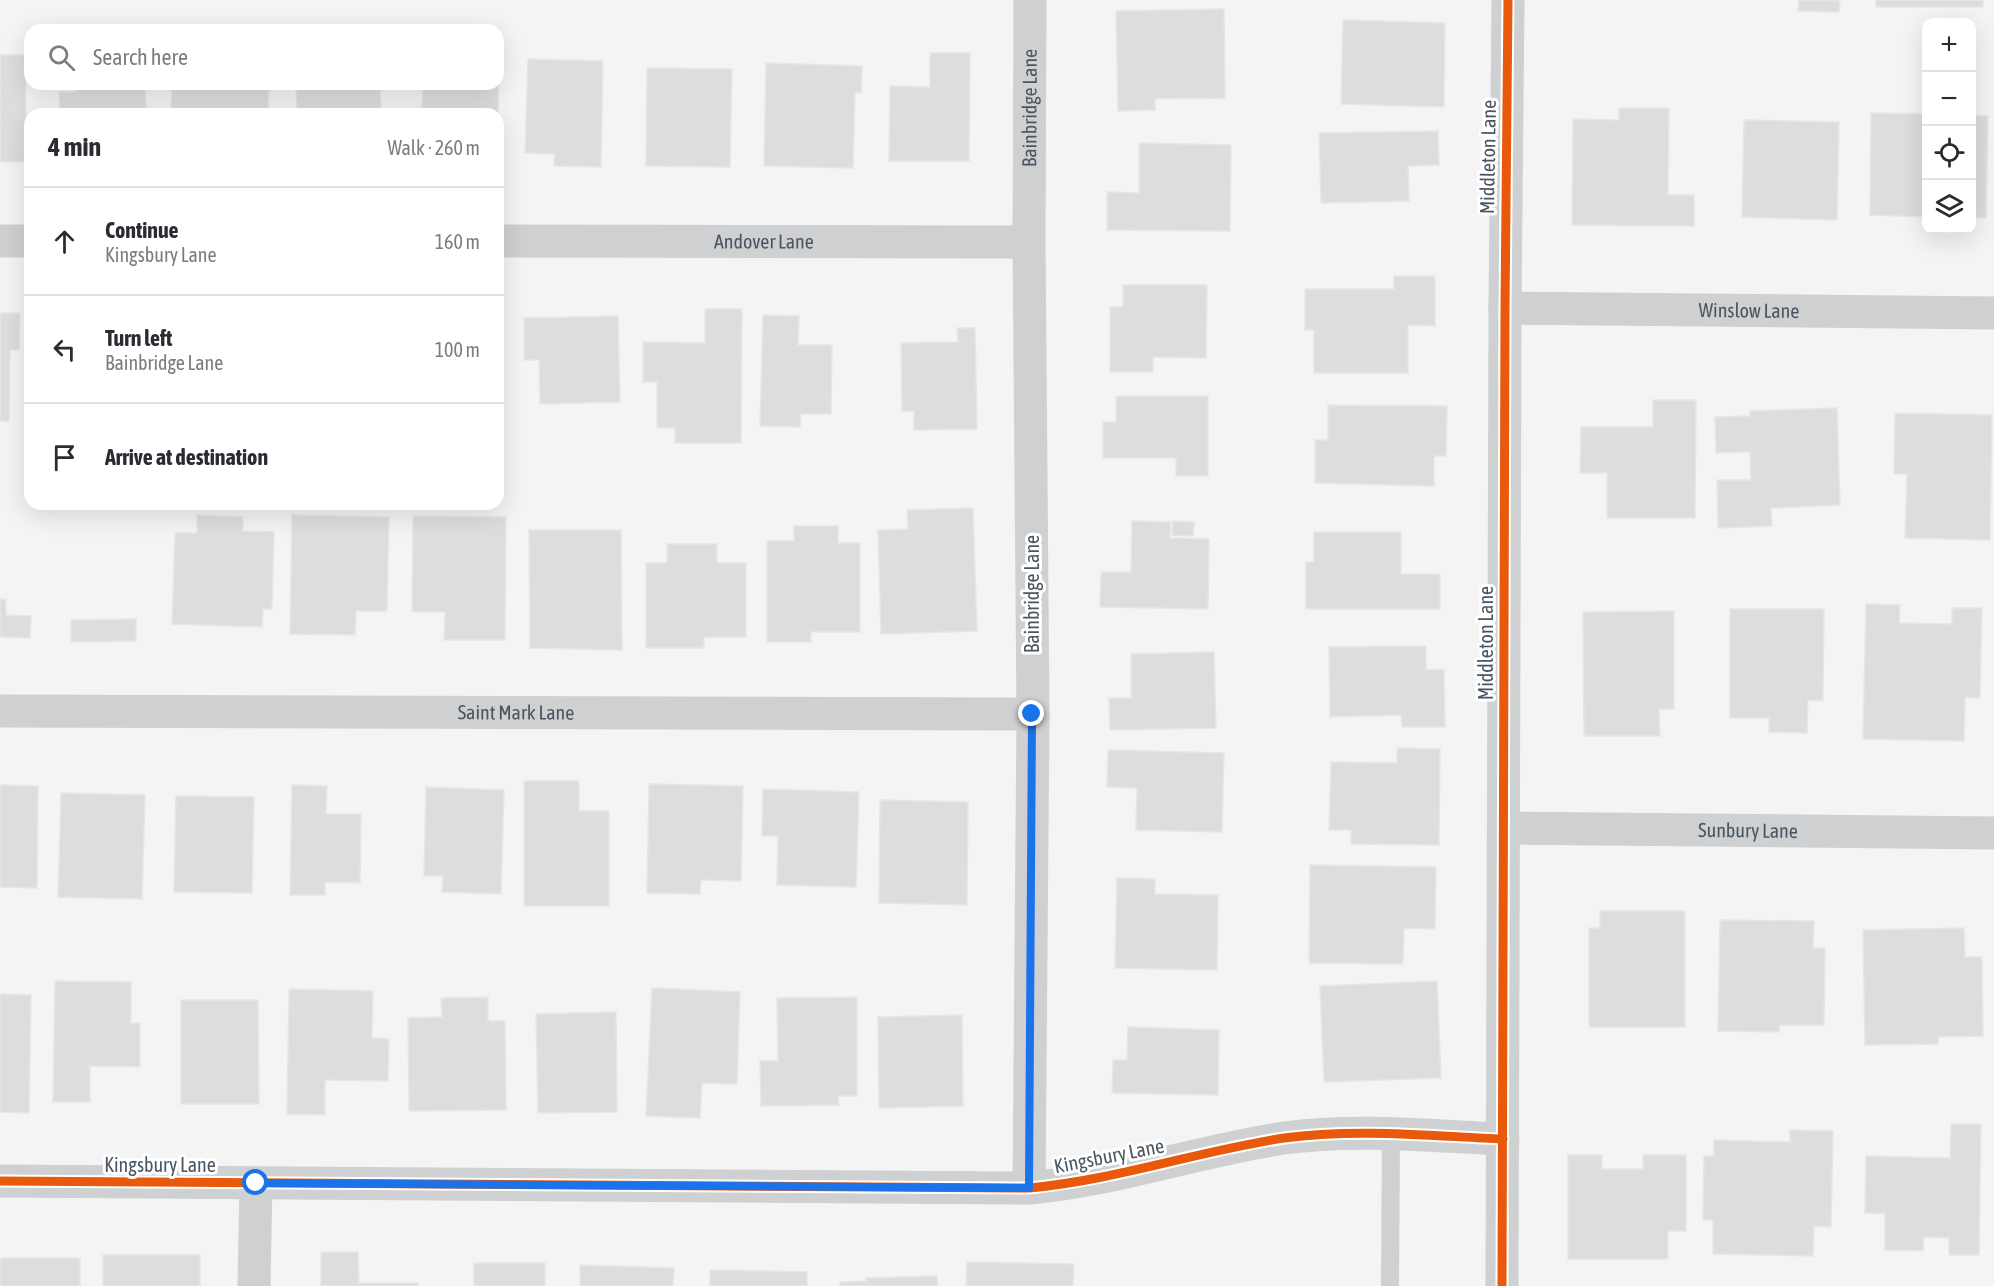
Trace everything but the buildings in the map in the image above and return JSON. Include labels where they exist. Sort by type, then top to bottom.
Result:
[{"type":"street","name":"Bainbridge Lane","points":[[1029,1188],[1032,714],[1030,0]]},
{"type":"street","name":"Middleton Lane","points":[[1502,1286],[1504,308],[1508,0]]},
{"type":"street","points":[[0,241],[24,241]]},
{"type":"street","name":"Andover Lane","points":[[504,241],[1029,242]]},
{"type":"street","name":"Winslow Lane","points":[[1504,308],[1994,313]]},
{"type":"street","name":"Saint Mark Lane","points":[[0,711],[1032,714]]},
{"type":"street","name":"Sunbury Lane","points":[[1504,828],[1994,833]]},
{"type":"street","name":"Kingsbury Lane","points":[[0,1181],[1029,1188],[1097,1178],[1285,1138],[1391,1134],[1503,1139]]},
{"type":"street","points":[[254,1286],[256,1183]]},
{"type":"lane","points":[[1390,1286],[1391,1134]]},
{"type":"cycle path","points":[[1502,1286],[1508,0]]},
{"type":"cycle path","points":[[0,1181],[1029,1188],[1093,1179],[1220,1150],[1311,1135],[1394,1134],[1503,1139]]},
{"type":"route","points":[[256,1183],[1029,1188],[1032,714]]}]
